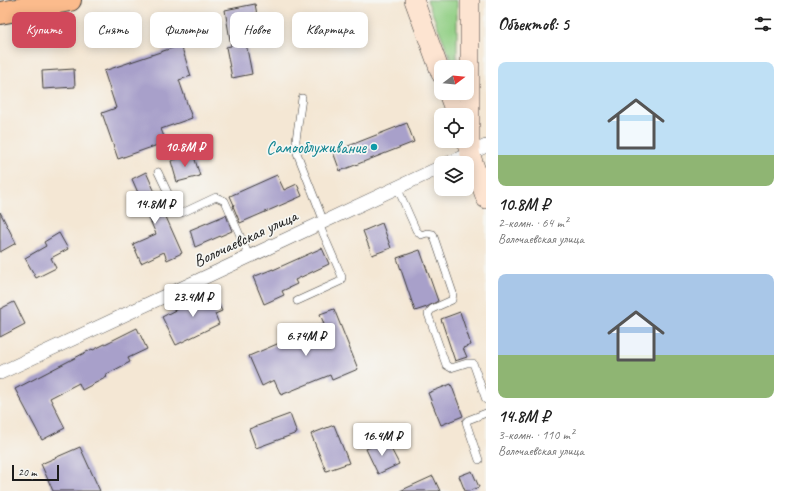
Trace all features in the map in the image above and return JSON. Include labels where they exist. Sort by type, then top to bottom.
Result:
[{"type":"highway","points":[[0,13],[70,0]]},
{"type":"main road","points":[[414,0],[436,60]]},
{"type":"main road","points":[[470,0],[473,108]]},
{"type":"main road","points":[[474,147],[486,199]]},
{"type":"street","points":[[460,156],[472,148]]},
{"type":"street","name":"Волочаевская улица","points":[[0,373],[434,170]]},
{"type":"lane","points":[[297,301],[341,281],[342,277],[321,223],[297,153],[296,140],[302,98]]},
{"type":"lane","points":[[158,172],[176,210],[182,213],[216,197],[225,201],[249,256]]},
{"type":"lane","points":[[397,187],[416,230],[421,235],[427,233],[433,234],[454,293],[452,300],[432,309],[428,314],[446,365],[451,368],[467,363],[473,363],[486,400]]},
{"type":"lane","points":[[479,460],[466,422],[486,413]]},
{"type":"green space","points":[[427,0],[457,0],[457,60],[451,60]]},
{"type":"building","points":[[255,4],[257,12],[230,12],[230,40],[225,10]]},
{"type":"building","points":[[226,47],[247,48],[252,74],[232,78]]},
{"type":"building","points":[[172,48],[182,48],[191,76],[179,80],[192,118],[161,129],[166,142],[118,159],[102,113],[116,108],[104,71]]},
{"type":"building","points":[[74,69],[75,87],[43,89],[42,71]]},
{"type":"building","name":"Самооблуживание","points":[[407,123],[414,142],[340,171],[333,152]]},
{"type":"building","points":[[193,153],[200,176],[177,182],[171,161]]},
{"type":"building","points":[[146,172],[182,253],[167,260],[164,252],[141,263],[133,244],[156,234],[132,179]]},
{"type":"building","points":[[277,175],[284,190],[297,184],[302,196],[240,223],[230,196]]},
{"type":"building","points":[[0,212],[16,243],[0,252]]},
{"type":"building","points":[[226,215],[232,231],[195,247],[190,230]]},
{"type":"building","points":[[382,223],[391,248],[372,255],[363,231]]},
{"type":"building","points":[[59,233],[68,249],[51,258],[56,268],[36,278],[25,258],[46,246],[44,242]]},
{"type":"building","points":[[322,248],[329,264],[295,280],[297,284],[282,291],[284,295],[264,304],[253,277],[273,270]]},
{"type":"building","points":[[420,250],[438,301],[415,311],[397,258]]},
{"type":"building","points":[[212,291],[222,311],[215,314],[219,324],[176,345],[162,317]]},
{"type":"building","points":[[14,302],[25,324],[0,337],[0,309]]},
{"type":"building","points":[[334,309],[358,369],[332,380],[330,375],[281,395],[274,380],[262,386],[249,356],[324,324],[320,314]]},
{"type":"building","points":[[460,312],[471,345],[463,348],[467,357],[455,361],[441,319]]},
{"type":"building","points":[[137,328],[147,349],[128,358],[130,362],[105,375],[107,377],[82,390],[79,383],[50,398],[65,428],[42,440],[15,389],[92,349],[93,350]]},
{"type":"building","points":[[451,384],[463,416],[441,425],[428,393]]},
{"type":"building","points":[[290,414],[297,433],[256,448],[249,429]]},
{"type":"building","points":[[334,425],[349,463],[326,471],[311,434]]},
{"type":"building","points":[[386,439],[399,464],[378,474],[366,449]]},
{"type":"building","points":[[80,447],[100,491],[53,491],[41,464]]},
{"type":"building","points":[[472,471],[479,487],[465,491],[459,476]]},
{"type":"building","points":[[433,476],[440,491],[400,491]]},
{"type":"place","name":"Самооблуживание","points":[[374,147]]}]
